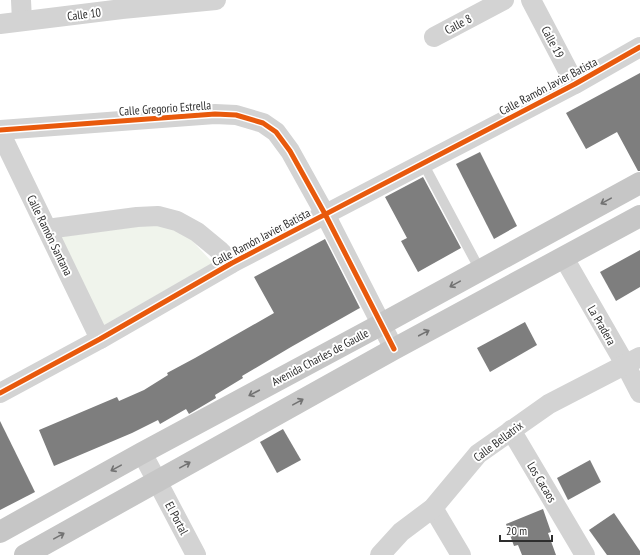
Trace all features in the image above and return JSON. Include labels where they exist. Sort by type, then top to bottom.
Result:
[{"type":"main road","name":"Avenida Charles de Gaulle","points":[[0,532],[142,453],[640,183]]},
{"type":"main road","points":[[25,555],[394,348],[640,216]]},
{"type":"street","points":[[21,0],[22,21]]},
{"type":"street","name":"Calle 10","points":[[0,24],[122,5],[216,0]]},
{"type":"street","name":"Calle 8","points":[[434,37],[504,0]]},
{"type":"street","name":"Calle 19","points":[[531,0],[575,84]]},
{"type":"street","name":"Calle Ramón Javier Batista","points":[[2,387],[100,339],[232,263],[575,84],[640,47]]},
{"type":"street","name":"Calle Gregorio Estrella","points":[[0,131],[215,114],[236,115],[263,123],[276,132],[290,151],[325,214],[394,348]]},
{"type":"street","name":"Calle Ramón Santana","points":[[0,131],[100,339]]},
{"type":"street","points":[[47,229],[137,217],[158,216],[177,222],[197,232],[232,263]]},
{"type":"street","name":"La Pradera","points":[[564,258],[632,360],[640,393]]},
{"type":"street","name":"Calle Bellatrix","points":[[380,555],[401,532],[433,508],[478,454],[549,404],[632,360]]},
{"type":"street","name":"Los Cacaos","points":[[511,430],[585,555]]},
{"type":"street","name":"El Portal","points":[[142,453],[196,555]]},
{"type":"street","points":[[433,508],[461,555]]},
{"type":"lane","points":[[423,163],[480,270]]},
{"type":"shaded area","points":[[134,219],[183,231],[213,263],[94,331],[48,240]]},
{"type":"building","points":[[640,73],[640,171],[638,171],[617,132],[586,149],[566,113]]},
{"type":"building","points":[[480,152],[517,226],[494,239],[456,164]]},
{"type":"building","points":[[423,177],[461,248],[418,272],[401,241],[407,238],[385,197]]},
{"type":"building","points":[[325,239],[360,308],[242,376],[243,378],[215,395],[216,398],[189,414],[186,409],[160,424],[158,420],[132,433],[54,466],[39,430],[117,397],[119,401],[144,390],[168,375],[167,373],[274,313],[254,277]]},
{"type":"building","points":[[640,250],[640,287],[616,301],[600,272]]},
{"type":"building","points":[[525,322],[537,345],[490,372],[477,348]]},
{"type":"building","points":[[0,421],[35,492],[0,510]]},
{"type":"building","points":[[283,429],[301,460],[277,473],[260,442]]},
{"type":"building","points":[[590,460],[601,482],[568,500],[557,478]]},
{"type":"building","points":[[543,509],[551,532],[548,533],[556,555],[522,555],[518,545],[514,546],[506,524]]},
{"type":"building","points":[[614,513],[640,551],[640,555],[607,555],[589,530]]},
{"type":"cycle path","points":[[0,393],[100,339],[232,263],[575,84],[640,47]]},
{"type":"cycle path","points":[[0,130],[215,114],[236,115],[263,123],[276,132],[290,151],[325,214],[394,349]]}]
